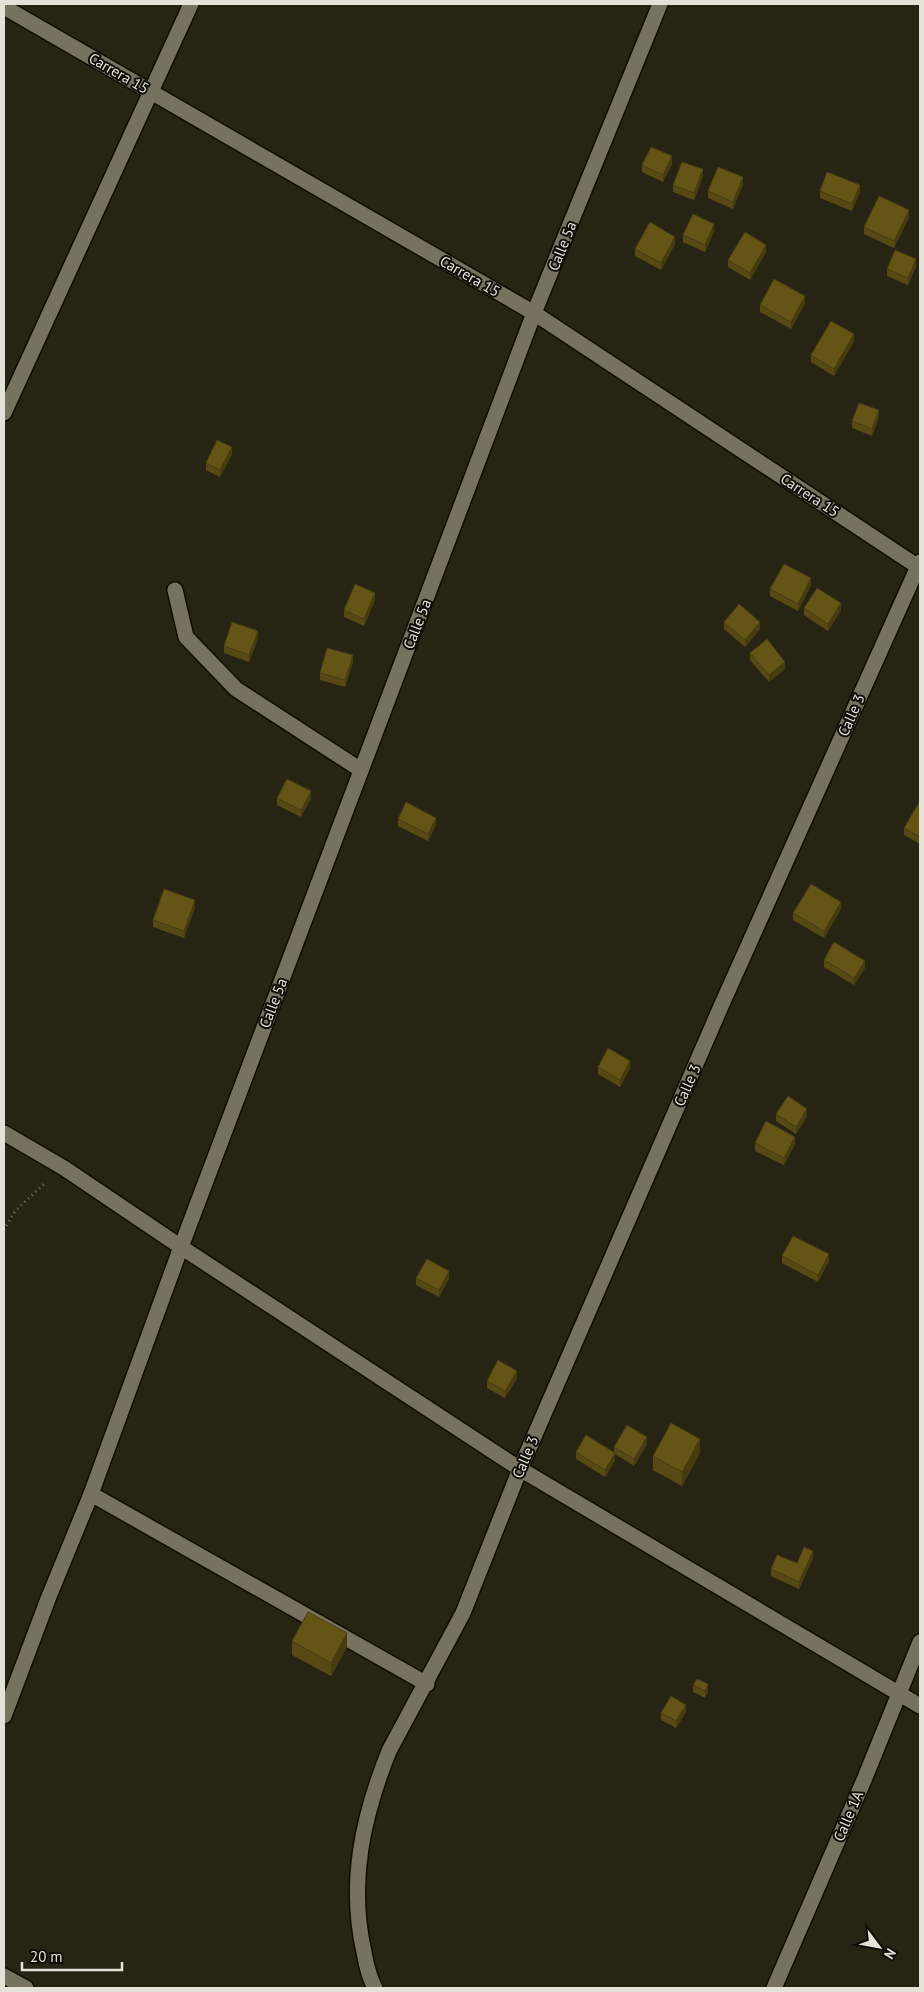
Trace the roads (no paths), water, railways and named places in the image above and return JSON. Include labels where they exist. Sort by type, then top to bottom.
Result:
[{"type":"street","points":[[4,413],[191,4]]},
{"type":"street","name":"Calle 5a","points":[[4,1716],[91,1494],[181,1247],[534,313],[660,4]]},
{"type":"street","name":"Carrera 15","points":[[4,7],[534,313],[919,566]]},
{"type":"street","name":"Calle 3","points":[[375,1988],[358,1924],[358,1878],[361,1839],[373,1796],[389,1751],[427,1684],[463,1613],[520,1469],[722,1004],[919,566]]},
{"type":"street","points":[[175,590],[186,636],[236,688],[361,770]]},
{"type":"street","points":[[4,1133],[64,1168],[520,1469],[920,1706]]},
{"type":"street","points":[[91,1494],[427,1684]]},
{"type":"street","name":"Calle 1A","points":[[774,1988],[920,1642]]},
{"type":"street","points":[[4,1976],[26,1988]]}]
